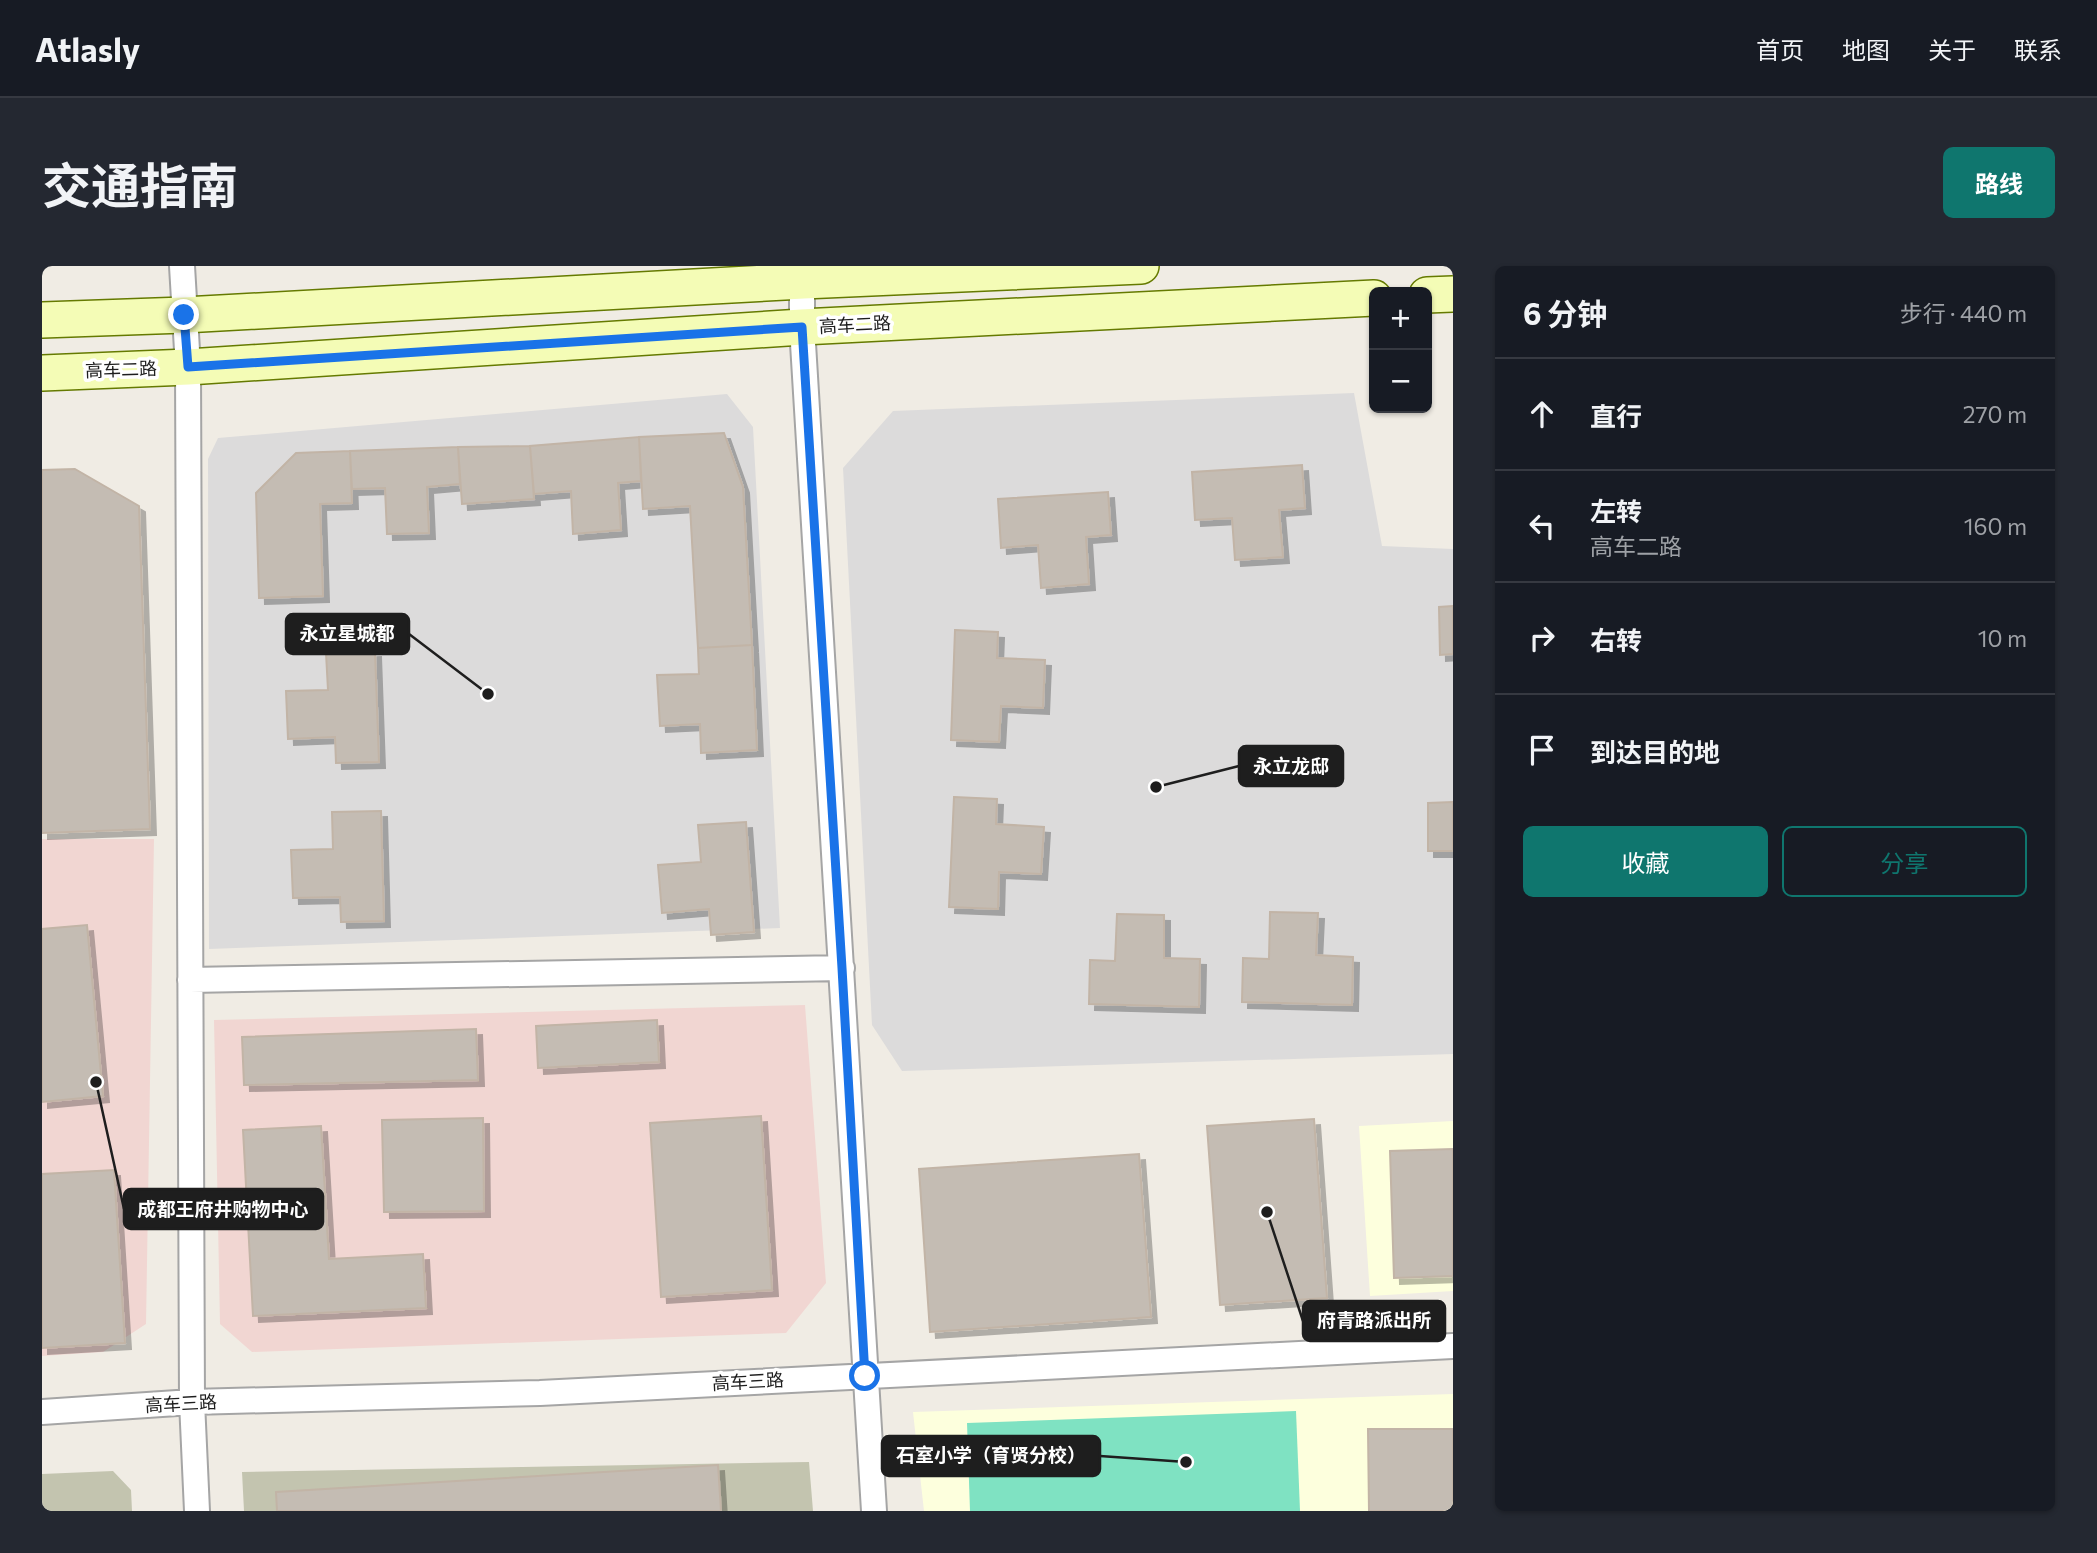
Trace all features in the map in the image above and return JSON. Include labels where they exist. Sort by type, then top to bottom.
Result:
[{"type":"street","points":[[182,266],[188,367],[192,1402],[197,1511]]},
{"type":"street","points":[[42,320],[184,315],[802,274],[1141,266]]},
{"type":"street","points":[[802,274],[802,327],[874,1511]]},
{"type":"street","points":[[1432,295],[1453,294]]},
{"type":"street","name":"高车二路","points":[[42,373],[188,367],[802,327],[1369,298]]},
{"type":"street","points":[[190,980],[842,968]]},
{"type":"street","name":"高车三路","points":[[42,1412],[192,1402],[540,1392],[1453,1346]]},
{"type":"shaded area","points":[[1354,393],[1382,546],[1453,549],[1453,1054],[902,1071],[872,1025],[843,468],[893,411]]},
{"type":"shaded area","points":[[727,394],[753,427],[780,928],[209,949],[208,459],[218,438]]},
{"type":"shaded area","points":[[42,839],[154,839],[146,1324],[103,1352],[42,1356]]},
{"type":"shaded area","points":[[805,1005],[826,1283],[786,1333],[252,1352],[220,1324],[214,1020]]},
{"type":"shaded area","points":[[1453,1121],[1453,1291],[1370,1296],[1359,1126]]},
{"type":"shaded area","points":[[1453,1394],[1453,1511],[924,1511],[913,1412]]},
{"type":"shaded area","points":[[809,1462],[813,1511],[244,1511],[242,1472]]},
{"type":"shaded area","points":[[113,1471],[131,1490],[132,1511],[42,1511],[42,1474]]},
{"type":"green space","points":[[1296,1411],[1300,1511],[970,1511],[967,1423]]},
{"type":"building","points":[[724,433],[743,487],[752,645],[698,648],[690,506],[643,509],[639,437]]},
{"type":"building","points":[[639,437],[641,481],[618,483],[621,530],[573,534],[571,491],[534,494],[530,446]]},
{"type":"building","points":[[530,446],[534,499],[462,504],[458,447]]},
{"type":"building","points":[[458,447],[460,484],[427,487],[429,533],[387,534],[385,488],[352,489],[350,451]]},
{"type":"building","points":[[350,451],[352,503],[320,504],[323,596],[259,598],[256,493],[296,453]]},
{"type":"building","points":[[1302,465],[1305,508],[1279,510],[1283,557],[1235,560],[1232,518],[1195,520],[1192,472]]},
{"type":"building","points":[[75,469],[139,506],[150,829],[42,833],[42,470]]},
{"type":"building","points":[[1108,492],[1111,535],[1086,537],[1089,584],[1041,588],[1038,545],[1001,548],[998,499]]},
{"type":"building","points":[[1453,606],[1453,654],[1440,655],[1439,607]]},
{"type":"building","points":[[955,630],[998,632],[997,658],[1045,660],[1043,708],[1001,706],[999,742],[951,740]]},
{"type":"building","points":[[752,645],[757,750],[701,753],[700,724],[660,726],[657,675],[699,674],[698,648]]},
{"type":"building","points":[[375,651],[379,762],[336,763],[335,737],[288,739],[286,691],[328,690],[326,653]]},
{"type":"building","points":[[954,797],[997,799],[996,824],[1044,827],[1041,874],[999,872],[998,909],[949,907]]},
{"type":"building","points":[[1453,802],[1453,851],[1428,851],[1428,803]]},
{"type":"building","points":[[381,811],[384,921],[341,922],[340,897],[293,898],[291,850],[333,849],[332,812]]},
{"type":"building","points":[[746,822],[754,932],[711,935],[709,909],[662,913],[658,865],[701,862],[698,825]]},
{"type":"building","points":[[1270,912],[1318,913],[1316,955],[1353,957],[1352,1005],[1242,1002],[1243,958],[1269,959]]},
{"type":"building","points":[[1117,914],[1164,915],[1164,958],[1200,959],[1199,1007],[1089,1004],[1090,960],[1115,961]]},
{"type":"building","points":[[87,925],[103,1096],[42,1102],[42,929]]},
{"type":"building","points":[[657,1020],[659,1062],[538,1068],[536,1026]]},
{"type":"building","points":[[476,1029],[478,1080],[244,1085],[242,1037]]},
{"type":"building","points":[[761,1116],[772,1290],[661,1297],[650,1123]]},
{"type":"building","points":[[483,1118],[484,1211],[384,1212],[382,1120]]},
{"type":"building","points":[[1314,1119],[1327,1298],[1220,1305],[1207,1126]]},
{"type":"building","points":[[321,1126],[329,1259],[423,1254],[426,1308],[253,1316],[243,1130]]},
{"type":"building","points":[[1453,1149],[1453,1276],[1394,1278],[1390,1151]]},
{"type":"building","points":[[1139,1154],[1151,1317],[930,1332],[919,1169]]},
{"type":"building","points":[[114,1170],[125,1343],[42,1348],[42,1174]]},
{"type":"building","points":[[1368,1429],[1453,1429],[1453,1511],[1369,1511]]},
{"type":"building","points":[[718,1465],[721,1511],[277,1511],[276,1492]]},
{"type":"place","name":"永立星城都","points":[[488,694]]},
{"type":"place","name":"永立龙邸","points":[[1156,787]]},
{"type":"place","name":"成都王府井购物中心","points":[[96,1082]]},
{"type":"place","name":"府青路派出所","points":[[1267,1212]]},
{"type":"place","name":"石室小学（育贤分校）","points":[[1186,1462]]},
{"type":"route","points":[[184,315],[188,367],[802,327],[865,1376]]}]
